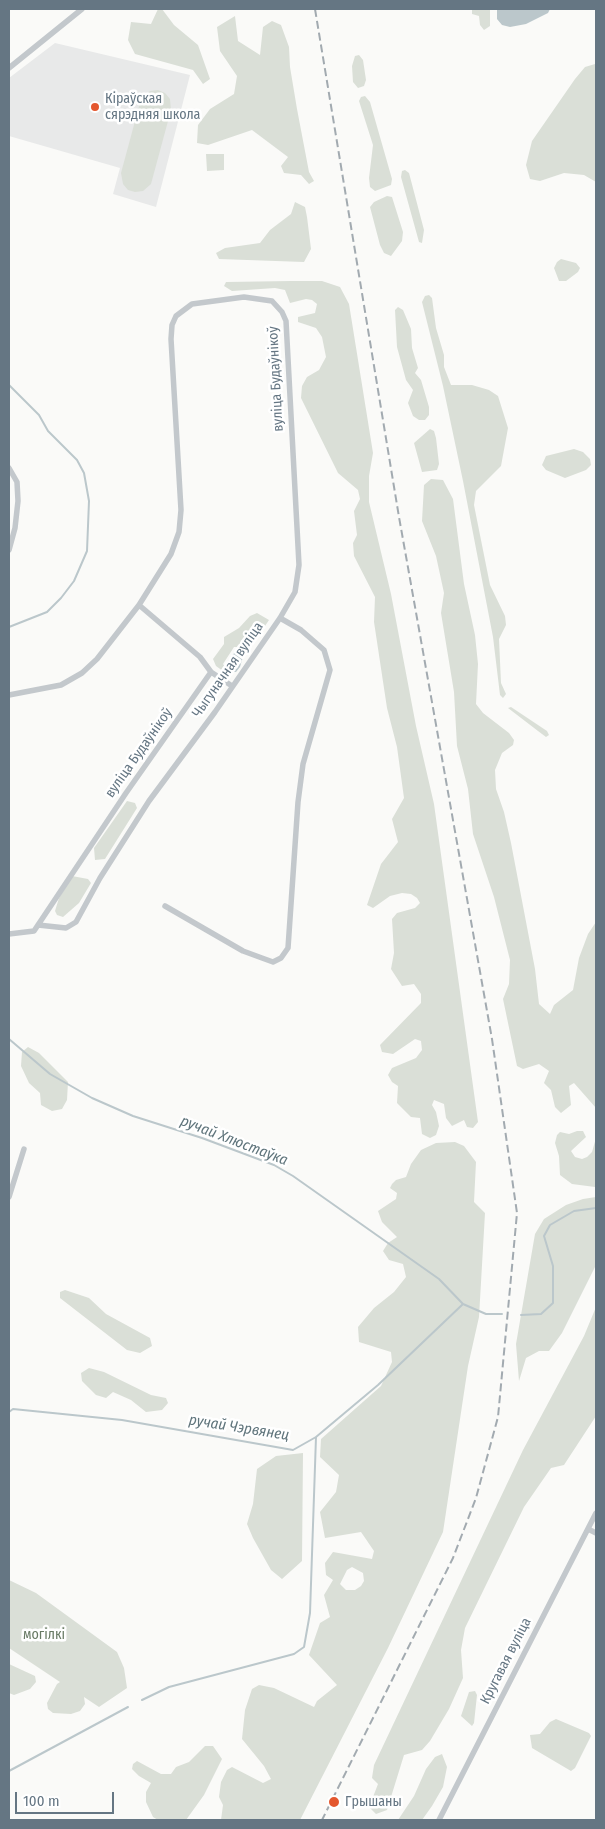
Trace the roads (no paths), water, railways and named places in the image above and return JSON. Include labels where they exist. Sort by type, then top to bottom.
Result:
[{"type":"street","points":[[9,68],[82,9]]},
{"type":"street","name":"вуліца Будаўнікоў","points":[[9,695],[61,685],[82,673],[97,659],[139,606],[166,564],[179,532],[181,510],[172,371],[172,325],[176,316],[192,304],[244,297],[262,298],[272,300],[282,312],[286,331],[298,565],[295,592],[280,618]]},
{"type":"street","points":[[9,468],[17,482],[18,501],[15,528],[9,550]]},
{"type":"street","points":[[139,606],[200,657],[212,672],[232,686]]},
{"type":"street","name":"Чыгуначная вуліца","points":[[38,925],[66,928],[76,922],[100,878],[149,801],[280,618],[301,630],[324,650],[330,670],[302,764],[288,948],[281,958],[273,962],[243,951],[165,906]]},
{"type":"street","name":"вуліца Будаўнікоў","points":[[9,934],[34,931],[126,794],[212,672]]},
{"type":"street","points":[[9,1197],[24,1149]]},
{"type":"street","name":"Кругавая вуліца","points":[[439,1820],[596,1513]]},
{"type":"street","points":[[588,1529],[596,1533]]},
{"type":"waterway","name":"ручай Хлюстаўка","points":[[9,385],[39,415],[48,431],[77,460],[84,473],[89,501],[87,551],[74,581],[47,612],[9,627]]},
{"type":"waterway","name":"ручай Хлюстаўка","points":[[9,1039],[50,1074],[92,1098],[133,1116],[202,1138],[274,1165],[293,1176],[439,1279],[463,1304]]},
{"type":"waterway","name":"ручай Чэрвянец","points":[[521,1315],[541,1314],[553,1303],[553,1266],[544,1236],[550,1225],[574,1211],[596,1208]]},
{"type":"waterway","name":"ручай Чэрвянец","points":[[9,1412],[13,1409],[122,1420],[293,1450],[316,1437],[378,1385],[463,1304],[486,1314],[502,1314]]},
{"type":"waterway","points":[[142,1700],[169,1687],[294,1654],[304,1647],[310,1613],[316,1437]]},
{"type":"waterway","points":[[9,1771],[128,1707]]},
{"type":"railway","points":[[315,9],[399,517],[492,1039],[517,1213],[498,1417],[476,1498],[453,1558],[322,1820]]},
{"type":"place","name":"Кіраўская сярэдняя школа","points":[[95,107]]},
{"type":"place","name":"Грышаны","points":[[334,1802]]},
{"type":"park label","name":"могілкі","points":[[44,1635]]}]
